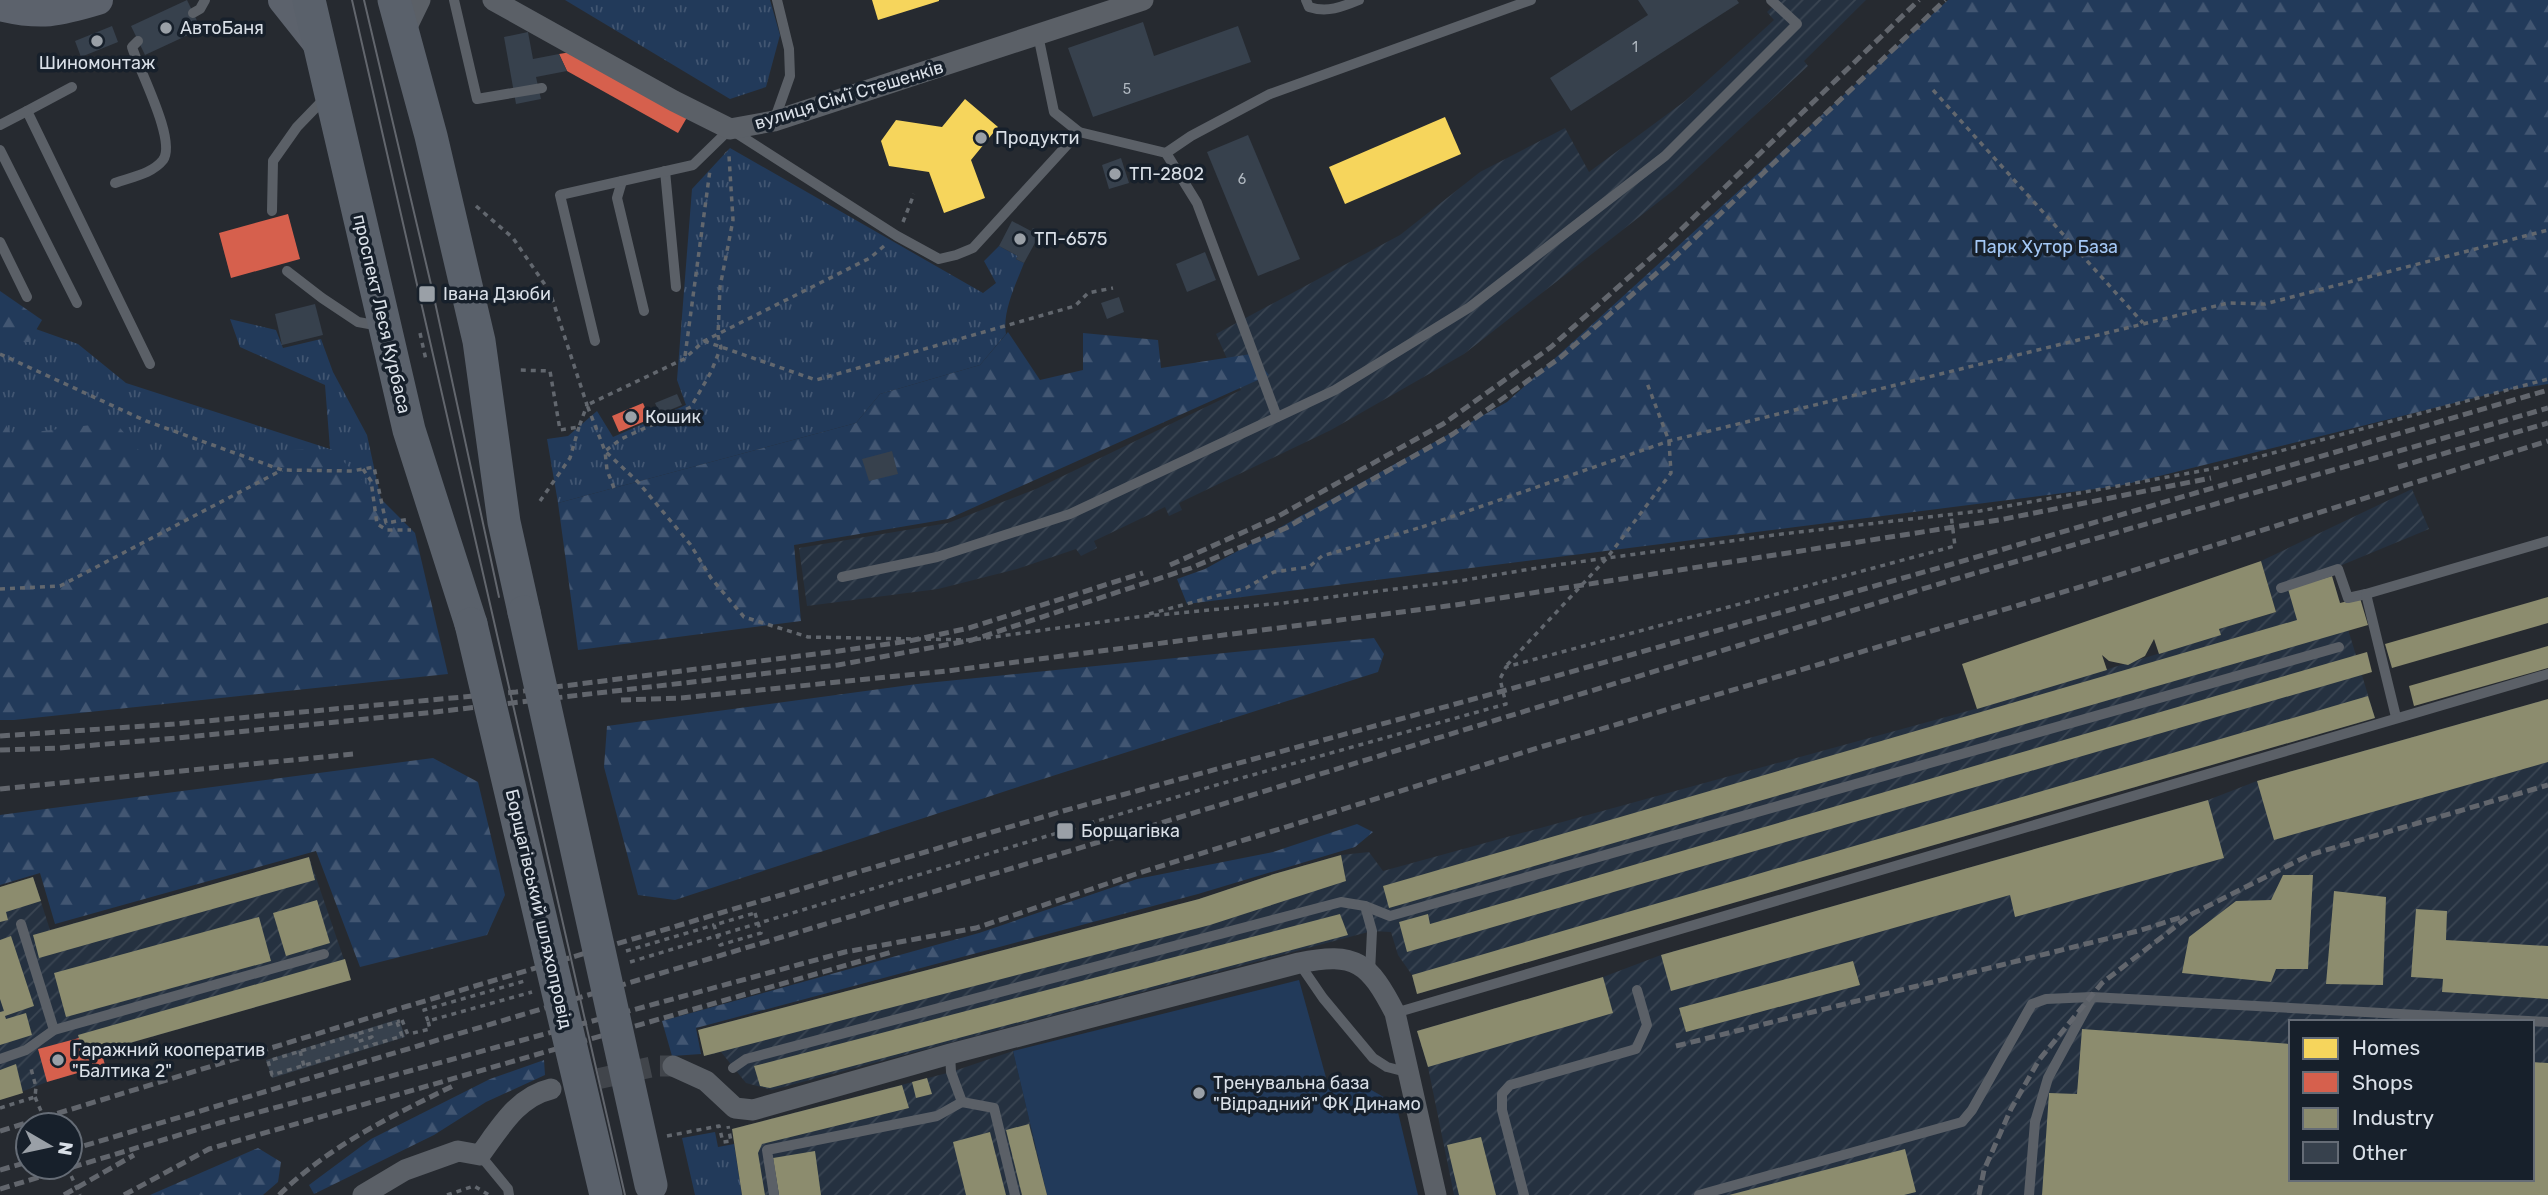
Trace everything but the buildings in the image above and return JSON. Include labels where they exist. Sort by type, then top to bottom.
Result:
[{"type":"main road","points":[[0,6],[30,13],[63,11],[98,0]]},
{"type":"main road","points":[[283,0],[317,44]]},
{"type":"main road","name":"проспект Леся Курбаса","points":[[309,0],[317,44],[409,430],[471,624]]},
{"type":"main road","points":[[394,0],[431,136],[479,341],[504,522],[652,1190]]},
{"type":"main road","name":"Борщагівський шляхопровід","points":[[471,624],[606,1195]]},
{"type":"street","points":[[404,35],[420,0]]},
{"type":"street","name":"вулиця Сімʼї Стешенків","points":[[493,0],[674,101],[730,129],[774,121],[1143,0]]},
{"type":"street","points":[[673,1066],[706,1081],[735,1108],[753,1110],[950,1054],[1299,963],[1323,958],[1349,959],[1370,972],[1395,1013],[1436,1195]]},
{"type":"street","points":[[363,1195],[405,1170],[457,1151],[480,1155],[513,1110],[535,1093],[551,1089]]},
{"type":"lane","points":[[193,13],[200,9],[205,0]]},
{"type":"lane","points":[[454,0],[477,99],[542,88]]},
{"type":"lane","points":[[774,121],[790,76],[789,49],[777,0]]},
{"type":"lane","points":[[1306,0],[1309,7],[1317,10],[1334,10],[1359,0]]},
{"type":"lane","points":[[1166,153],[1191,136],[1270,94],[1531,0]]},
{"type":"lane","points":[[842,578],[937,557],[1070,514],[1335,390],[1470,307],[1665,156],[1797,24],[1771,0]]},
{"type":"lane","points":[[1038,35],[1054,112],[1079,132],[1166,153],[1197,203],[1277,417]]},
{"type":"lane","points":[[115,183],[152,170],[164,159],[167,152],[166,135],[132,47],[138,41]]},
{"type":"lane","points":[[0,125],[72,87]]},
{"type":"lane","points":[[272,211],[272,161],[297,127],[329,93]]},
{"type":"lane","points":[[27,111],[150,364]]},
{"type":"lane","points":[[595,341],[560,195],[693,165],[730,129],[897,236],[940,259],[973,247],[1079,132]]},
{"type":"lane","points":[[0,150],[77,303]]},
{"type":"lane","points":[[665,171],[676,287]]},
{"type":"lane","points":[[622,181],[617,198],[644,311]]},
{"type":"lane","points":[[0,242],[27,297]]},
{"type":"lane","points":[[287,271],[358,322],[384,327]]},
{"type":"lane","points":[[2281,588],[2338,569],[2347,598],[2548,541]]},
{"type":"lane","points":[[2366,594],[2396,717]]},
{"type":"lane","points":[[733,1068],[746,1059],[1341,902],[1365,906],[1390,916],[2339,647]]},
{"type":"lane","points":[[1395,1013],[2548,674]]},
{"type":"lane","points":[[1365,906],[1372,931],[1370,972]]},
{"type":"lane","points":[[21,924],[54,1030]]},
{"type":"lane","points":[[0,1059],[26,1050],[54,1030],[324,954]]},
{"type":"lane","points":[[1299,963],[1323,998],[1373,1058],[1387,1067],[1410,1073]]},
{"type":"lane","points":[[1524,1195],[1502,1110],[1502,1094],[1510,1085],[1636,1049],[1647,1025],[1637,990]]},
{"type":"lane","points":[[1699,1195],[1962,1122],[1972,1110],[2032,1004],[2046,999],[2092,997],[2512,1020]]},
{"type":"lane","points":[[2029,1195],[2035,1122],[2048,1078],[2092,997]]},
{"type":"lane","points":[[950,1054],[951,1072],[962,1101]]},
{"type":"lane","points":[[774,1195],[767,1150],[937,1116],[962,1101],[994,1108],[1015,1195]]},
{"type":"lane","points":[[480,1155],[508,1189],[509,1195]]},
{"type":"path","points":[[1933,90],[2143,323]]},
{"type":"path","points":[[606,451],[621,439],[691,407],[711,372],[721,347],[718,336],[720,287],[733,219],[729,156],[714,145],[684,359]]},
{"type":"path","points":[[540,502],[570,458],[587,405],[684,359],[704,341],[870,258],[897,236],[914,194]]},
{"type":"path","points":[[474,205],[513,238],[550,292],[587,405],[606,451],[607,470],[614,488]]},
{"type":"path","points":[[1422,527],[1669,441],[2228,303],[2265,304],[2548,230]]},
{"type":"path","points":[[704,341],[816,380],[1075,306],[1088,293],[1112,288]]},
{"type":"path","points":[[421,333],[426,360]]},
{"type":"path","points":[[0,354],[146,421],[282,470],[352,471],[374,467],[386,523],[416,518]]},
{"type":"path","points":[[517,370],[550,371],[560,430],[579,427]]},
{"type":"path","points":[[606,451],[638,482],[690,544],[711,578],[744,617],[808,637],[909,641],[972,640],[1136,617],[1283,603],[1459,581],[1607,558],[1951,514],[2217,468],[2548,379]]},
{"type":"path","points":[[630,962],[1213,786],[1506,704],[1500,679],[1506,667],[1607,558],[1671,472],[1669,441],[1647,383]]},
{"type":"path","points":[[363,469],[371,481],[377,524],[387,530],[416,530]]},
{"type":"path","points":[[0,589],[60,586],[282,470]]},
{"type":"path","points":[[1506,667],[1955,546],[1951,514]]},
{"type":"path","points":[[1136,617],[1246,588],[1274,572],[1309,567],[1322,556],[1432,524]]},
{"type":"path","points":[[755,913],[758,923],[761,933],[720,945],[714,925],[755,913]]},
{"type":"path","points":[[399,1021],[408,1035],[430,1029],[428,1021],[537,990]]},
{"type":"path","points":[[399,1021],[402,1036],[272,1075],[268,1061],[399,1021]]},
{"type":"path","points":[[355,1034],[357,1042],[372,1037],[374,1044]]},
{"type":"path","points":[[26,1050],[36,1087],[35,1097],[41,1111]]},
{"type":"path","points":[[300,1051],[304,1066]]},
{"type":"path","points":[[0,1108],[35,1097]]},
{"type":"path","points":[[666,1136],[719,1126],[723,1142],[731,1141],[728,1125]]},
{"type":"path","points":[[447,1195],[474,1186],[489,1195]]},
{"type":"shaded area","points":[[1779,0],[1866,0],[1804,61],[1808,66],[1675,189],[1464,354],[1331,430],[1179,503],[1182,510],[1169,516],[1165,507],[1094,541],[1097,548],[1081,556],[1076,549],[1017,569],[938,589],[807,606],[799,548],[948,523],[1036,489],[1241,390],[1216,334],[1400,235],[1480,172],[1565,128],[1589,172],[1685,101],[1774,20],[1767,12]]},
{"type":"shaded area","points":[[2412,489],[2429,529],[2330,570],[2375,718],[1417,994],[1412,975],[1398,955],[1391,932],[1372,931],[772,1090],[746,1083],[721,1052],[704,1056],[698,1030],[1199,899],[1341,855],[1369,852],[1383,871],[1986,706],[2220,635],[2219,629],[2276,612],[2261,561]]},
{"type":"shaded area","points":[[2548,699],[2548,1195],[1454,1195],[1428,1067],[1417,1031],[1603,977],[1661,955],[2208,800],[2257,781]]},
{"type":"shaded area","points":[[309,857],[351,980],[102,1051],[105,1065],[47,1082],[0,1100],[0,887],[33,877],[50,930]]},
{"type":"shaded area","points":[[1013,1051],[1047,1195],[742,1195],[732,1129],[951,1072]]},
{"type":"green space","points":[[565,0],[770,0],[780,35],[766,87],[730,99]]},
{"type":"green space","name":"Парк Хутор База","points":[[1948,0],[2548,0],[2548,384],[2507,390],[2119,486],[1187,604],[1177,579],[1205,569],[1507,402]]},
{"type":"green space","points":[[730,148],[983,293],[996,283],[984,261],[999,246],[1018,256],[1016,259],[1024,263],[1008,307],[1006,334],[980,365],[880,394],[856,423],[558,503],[547,439],[568,436],[597,411],[613,437],[686,405],[677,380],[692,189]]},
{"type":"green space","points":[[0,291],[42,320],[29,342],[0,342]]},
{"type":"green space","points":[[0,309],[5,318],[78,344],[126,383],[330,449],[325,385],[240,347],[230,319],[276,330],[283,348],[321,339],[333,372],[367,435],[399,582],[0,567]]},
{"type":"green space","points":[[1008,332],[1040,380],[1083,370],[1083,333],[1158,340],[1161,368],[1251,354],[1269,375],[948,519],[794,545],[801,621],[578,650],[558,503],[856,423],[880,394],[980,365]]},
{"type":"green space","points":[[0,411],[11,435],[115,422],[142,454],[331,449],[415,533],[448,674],[0,720]]},
{"type":"green space","points":[[1374,638],[1384,654],[1378,672],[675,900],[638,895],[604,767],[607,726],[917,684]]},
{"type":"green space","points":[[433,758],[478,782],[505,895],[487,935],[360,967],[316,851],[55,924],[40,873],[0,885],[0,815]]},
{"type":"green space","points":[[1357,824],[1373,832],[1355,847],[1198,894],[696,1028],[701,1054],[672,1056],[662,1021],[979,933],[1137,879],[1273,852]]},
{"type":"green space","name":"Тренувальна база \"Відрадний\" ФК Динамо","points":[[1299,980],[1327,1081],[1352,1079],[1396,1104],[1418,1195],[1047,1195],[1013,1051]]},
{"type":"green space","points":[[544,1060],[545,1075],[486,1102],[434,1135],[314,1194],[309,1185],[371,1139],[490,1079]]},
{"type":"green space","points":[[715,1132],[718,1147],[734,1144],[742,1195],[695,1195],[682,1138]]},
{"type":"green space","points":[[258,1148],[281,1162],[278,1182],[263,1195],[150,1195]]},
{"type":"tunnel","points":[[569,1085],[656,1066],[673,1066]]},
{"type":"tram line","points":[[352,0],[625,1195]]},
{"type":"tram line","points":[[364,0],[433,293],[499,597]]},
{"type":"railway","points":[[1170,565],[1275,518],[1443,424],[1551,347],[1664,246],[1919,0]]},
{"type":"railway","points":[[0,750],[177,738],[426,713],[838,665],[972,640],[1191,568],[1286,528],[1453,434],[1561,357],[1674,258],[1945,0]]},
{"type":"railway","points":[[0,1131],[1063,811],[1949,565],[2548,390]]},
{"type":"railway","points":[[84,1146],[1073,850],[1952,580],[2548,408]]},
{"type":"railway","points":[[2398,467],[2548,423]]},
{"type":"railway","points":[[0,1189],[219,1123],[845,952],[976,928],[1136,874],[1544,746],[2090,584],[2548,441]]},
{"type":"railway","points":[[621,700],[681,698],[947,671],[1455,605],[1999,520],[2211,478]]},
{"type":"railway","points":[[0,736],[174,724],[516,692],[839,651],[909,641],[969,628],[1143,573]]},
{"type":"railway","points":[[0,789],[353,754]]},
{"type":"railway","points":[[1979,1195],[1984,1170],[2011,1109],[2039,1060],[2102,983],[2192,914],[2309,855],[2548,785]]},
{"type":"railway","points":[[1676,1046],[2138,931],[2182,917]]},
{"type":"railway","points":[[124,1195],[209,1149],[892,952]]},
{"type":"railway","points":[[279,1195],[298,1177],[340,1147],[385,1120],[455,1085]]},
{"type":"railway","points":[[64,1195],[134,1155]]},
{"type":"railway","points":[[0,1170],[14,1166]]},
{"type":"place","name":"АвтоБаня","points":[[166,28]]},
{"type":"place","name":"Шиномонтаж","points":[[97,41]]},
{"type":"place","name":"Продукти","points":[[981,138]]},
{"type":"place","name":"ТП-2802","points":[[1115,174]]},
{"type":"place","name":"ТП-6575","points":[[1020,239]]},
{"type":"place","name":"Івана Дзюби","points":[[427,294]]},
{"type":"place","name":"Кошик","points":[[631,417]]},
{"type":"place","name":"Борщагівка","points":[[1065,831]]},
{"type":"place","name":"Гаражний кооператив \"Балтика 2\"","points":[[58,1060]]},
{"type":"place","name":"Тренувальна база \"Відрадний\" ФК Динамо","points":[[1199,1093]]}]
